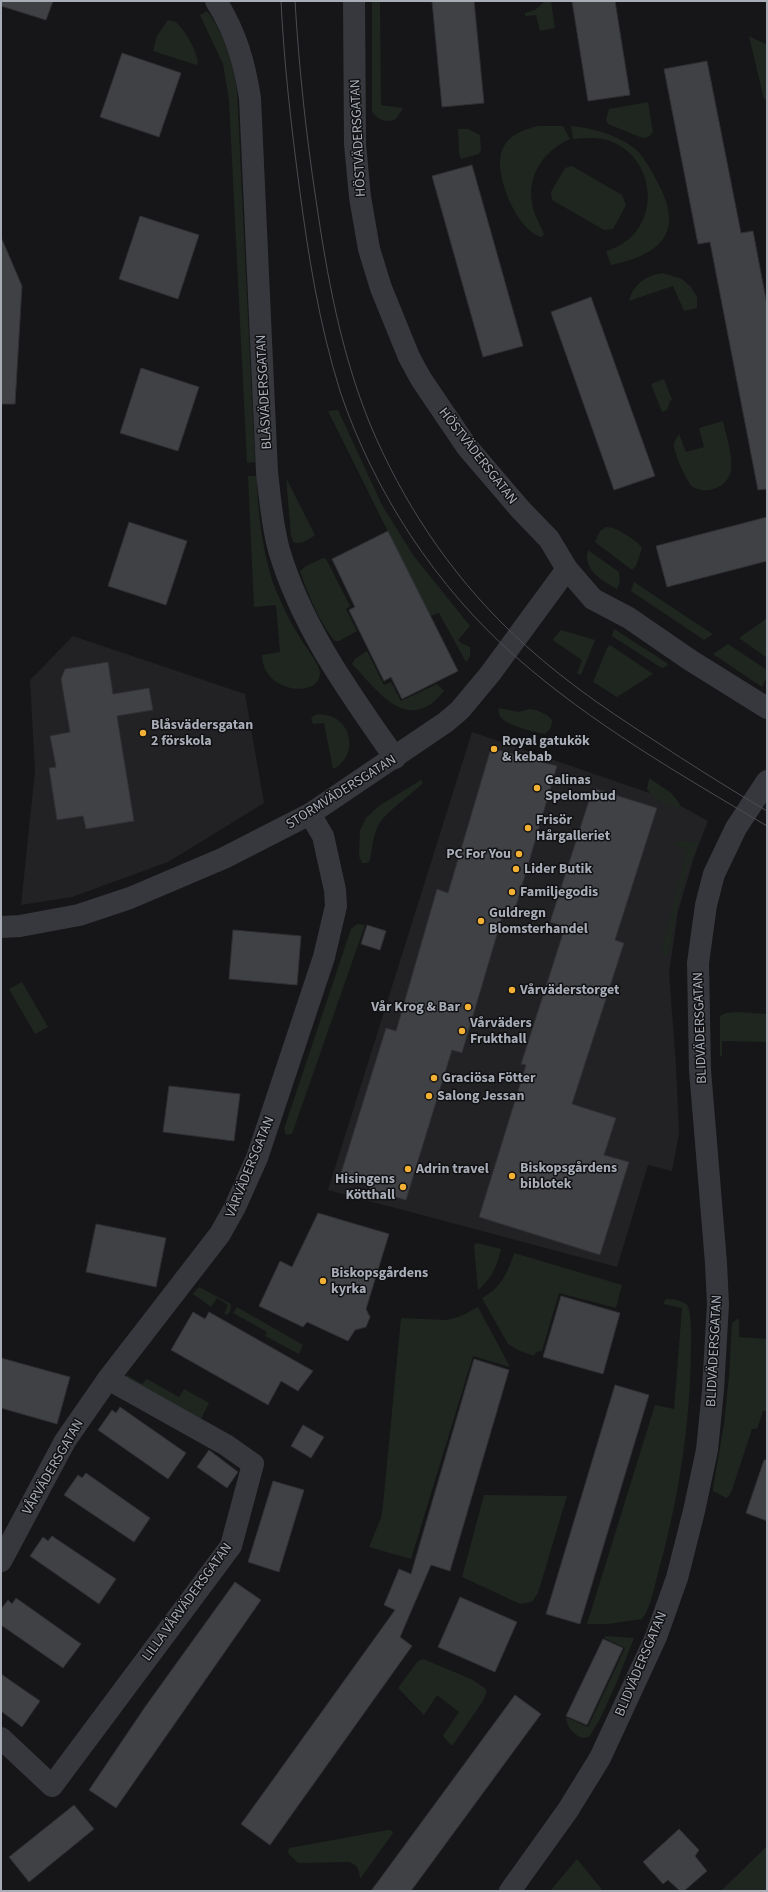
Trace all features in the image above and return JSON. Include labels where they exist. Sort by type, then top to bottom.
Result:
[{"type":"street","name":"BLÅSVÄDERSGATAN","points":[[216,1],[229,22],[236,39],[250,98],[267,472],[272,516],[279,548],[291,585],[312,631],[347,689],[395,758]]},
{"type":"street","name":"HÖSTVÄDERSGATAN","points":[[354,1],[355,144],[360,197],[369,249],[381,288],[409,357],[433,398],[467,447],[549,539],[566,569],[593,599],[629,618],[690,660],[767,708]]},
{"type":"street","name":"STORMVÄDERSGATAN","points":[[1,927],[20,926],[79,915],[130,898],[224,858],[310,814],[395,758],[446,722],[460,710],[490,674],[566,569]]},
{"type":"street","name":"BLIDVÄDERSGATAN","points":[[510,1891],[568,1810],[600,1758],[656,1637],[677,1578],[694,1512],[707,1450],[718,1304],[700,1070],[698,963],[706,905],[714,874],[733,832],[767,781]]},
{"type":"street","name":"VÅRVÄDERSGATAN","points":[[1,1561],[65,1441],[108,1379],[220,1234],[236,1207],[257,1158],[324,958],[336,906],[335,890],[322,836],[310,814]]},
{"type":"street","name":"LILLA VÅRVÄDERSGATAN","points":[[1,1738],[52,1786],[231,1546],[253,1464],[219,1441],[108,1379]]},
{"type":"shaded area","points":[[372,1],[380,1],[381,105],[403,108],[396,119],[389,121],[380,119],[372,111]]},
{"type":"shaded area","points":[[545,1],[551,1],[555,28],[540,31],[536,15],[525,16],[525,13],[535,10]]},
{"type":"shaded area","points":[[207,11],[218,29],[227,49],[237,91],[255,462],[247,463],[229,100],[223,64],[200,15]]},
{"type":"shaded area","points":[[168,20],[176,22],[187,35],[197,57],[198,62],[196,65],[153,51],[157,36]]},
{"type":"shaded area","points":[[749,36],[767,45],[767,97],[764,100]]},
{"type":"shaded area","points":[[648,102],[653,132],[647,138],[640,137],[608,124],[606,120],[609,109]]},
{"type":"shaded area","points":[[538,126],[563,126],[570,139],[546,156],[535,173],[532,182],[531,192],[533,207],[544,234],[542,237],[533,233],[524,224],[509,199],[503,185],[500,158],[503,148],[509,139],[518,133]]},
{"type":"shaded area","points":[[571,126],[587,128],[612,135],[638,151],[658,183],[666,200],[669,216],[668,228],[663,239],[655,248],[628,261],[611,265],[606,251],[624,243],[637,230],[645,214],[648,196],[645,179],[638,162],[625,149],[603,139],[573,139]]},
{"type":"shaded area","points":[[458,129],[468,129],[480,135],[481,150],[479,154],[461,159],[459,154]]},
{"type":"shaded area","points":[[572,166],[622,195],[626,205],[613,229],[604,230],[552,200],[551,192],[565,168]]},
{"type":"shaded area","points":[[663,273],[682,279],[691,287],[697,297],[697,308],[684,311],[673,286],[629,301],[637,285],[646,278]]},
{"type":"shaded area","points":[[664,379],[672,400],[670,401],[667,410],[662,412],[651,384]]},
{"type":"shaded area","points":[[338,410],[382,505],[413,555],[470,626],[458,640],[470,647],[470,656],[466,662],[439,613],[430,616],[328,411]]},
{"type":"shaded area","points":[[723,421],[731,458],[731,470],[729,476],[722,485],[717,488],[711,490],[699,490],[690,484],[684,474],[676,454],[674,442],[679,434],[686,452],[704,447],[699,428]]},
{"type":"shaded area","points":[[248,476],[257,476],[258,505],[262,537],[273,582],[290,621],[319,669],[320,673],[318,681],[311,686],[302,689],[291,688],[280,684],[271,678],[264,668],[262,655],[280,652],[276,605],[254,607]]},
{"type":"shaded area","points":[[286,478],[315,535],[307,540],[296,543],[293,542],[291,535]]},
{"type":"shaded area","points":[[606,527],[610,527],[626,534],[642,548],[636,566],[632,570],[595,542],[600,531]]},
{"type":"shaded area","points":[[588,550],[619,572],[620,582],[617,589],[605,582],[591,569],[587,557]]},
{"type":"shaded area","points":[[323,558],[326,559],[350,606],[346,609],[357,631],[339,641],[335,641],[324,626],[310,598],[300,571],[306,566]]},
{"type":"shaded area","points":[[634,582],[713,634],[704,640],[631,591]]},
{"type":"shaded area","points":[[767,618],[767,658],[739,638]]},
{"type":"shaded area","points":[[614,629],[668,665],[663,668],[660,667],[612,636]]},
{"type":"shaded area","points":[[561,630],[595,640],[581,675],[577,673],[582,660],[553,639]]},
{"type":"shaded area","name":"Blåsvädersgatan 2 förskola","points":[[73,636],[245,694],[264,803],[168,862],[72,897],[21,905],[35,771],[30,680]]},
{"type":"shaded area","points":[[728,644],[767,670],[767,676],[762,687],[713,654]]},
{"type":"shaded area","points":[[610,645],[653,674],[617,697],[593,682],[608,646]]},
{"type":"shaded area","points":[[367,651],[384,685],[391,682],[401,701],[437,684],[444,691],[431,704],[418,710],[406,710],[395,705],[383,697],[352,664],[355,659]]},
{"type":"shaded area","points":[[499,708],[519,712],[529,709],[536,710],[547,715],[552,720],[551,726],[544,734],[524,729],[502,719],[499,714]]},
{"type":"shaded area","points":[[318,714],[337,719],[344,726],[349,740],[349,746],[344,760],[333,769],[324,723],[313,724],[311,717]]},
{"type":"shaded area","points":[[472,732],[670,800],[708,821],[694,857],[678,911],[669,973],[676,1065],[679,1133],[672,1171],[648,1165],[617,1267],[328,1190]]},
{"type":"shaded area","points":[[649,778],[671,793],[680,804],[679,808],[656,800],[647,789]]},
{"type":"shaded area","points":[[421,780],[423,783],[381,821],[375,834],[370,860],[367,863],[362,863],[359,856],[360,830],[366,818],[379,806]]},
{"type":"shaded area","points":[[686,841],[699,843],[684,882],[677,908],[670,950],[667,955],[662,954],[662,950],[687,849],[674,845],[675,842]]},
{"type":"shaded area","points":[[357,924],[365,925],[292,1134],[286,1135],[284,1129],[351,929]]},
{"type":"shaded area","points":[[22,982],[48,1027],[35,1034],[9,989]]},
{"type":"shaded area","points":[[737,1012],[767,1014],[767,1045],[766,1042],[722,1041],[722,1056],[720,1056],[720,1016],[726,1013]]},
{"type":"shaded area","points":[[477,1243],[501,1249],[498,1261],[493,1271],[487,1281],[478,1290],[474,1245]]},
{"type":"shaded area","points":[[514,1253],[622,1285],[616,1308],[559,1293],[542,1351],[536,1352],[534,1356],[520,1351],[508,1344],[482,1298],[489,1294],[503,1279]]},
{"type":"shaded area","points":[[199,1287],[231,1304],[230,1312],[227,1315],[224,1314],[228,1305],[217,1298],[211,1307],[193,1294]]},
{"type":"shaded area","points":[[666,1299],[679,1301],[686,1304],[690,1316],[691,1334],[689,1401],[686,1430],[678,1488],[665,1545],[652,1597],[648,1609],[642,1619],[608,1624],[587,1624],[655,1405],[674,1409],[682,1308],[663,1304]]},
{"type":"shaded area","points":[[237,1307],[303,1345],[299,1354],[265,1336],[267,1332],[233,1313]]},
{"type":"shaded area","points":[[478,1307],[510,1367],[473,1356],[411,1559],[369,1547],[381,1518],[383,1505],[401,1318],[447,1320],[461,1316]]},
{"type":"shaded area","points":[[738,1318],[739,1337],[767,1339],[767,1411],[763,1411],[757,1429],[752,1429],[732,1490],[726,1498],[713,1491],[713,1488],[724,1424],[732,1323]]},
{"type":"shaded area","points":[[127,1375],[142,1384],[147,1379],[179,1397],[184,1389],[209,1403],[200,1421],[125,1377]]},
{"type":"shaded area","points":[[484,1495],[567,1496],[538,1593],[532,1602],[520,1604],[462,1577]]},
{"type":"shaded area","points":[[606,1636],[634,1638],[616,1684],[600,1719],[589,1737],[583,1738],[571,1730],[567,1724],[566,1717],[588,1727],[625,1648],[604,1638]]},
{"type":"shaded area","points":[[423,1659],[471,1679],[486,1689],[483,1701],[452,1746],[443,1736],[459,1712],[437,1695],[424,1715],[398,1688],[418,1661]]},
{"type":"shaded area","points":[[391,1830],[393,1833],[360,1879],[358,1868],[349,1862],[298,1863],[288,1853],[289,1848]]},
{"type":"shaded area","points":[[767,1846],[767,1891],[721,1891]]},
{"type":"shaded area","points":[[577,1859],[603,1891],[550,1891]]},
{"type":"building","points":[[1,1],[53,1],[46,20],[1,6]]},
{"type":"building","points":[[432,1],[474,1],[484,103],[442,107]]},
{"type":"building","points":[[572,1],[615,1],[630,95],[588,101]]},
{"type":"building","points":[[122,53],[181,73],[159,137],[100,117]]},
{"type":"building","points":[[707,61],[741,233],[753,231],[767,305],[767,489],[758,490],[710,242],[698,244],[664,69]]},
{"type":"building","points":[[472,165],[523,346],[483,357],[432,176]]},
{"type":"building","points":[[140,216],[199,235],[178,299],[119,279]]},
{"type":"building","points":[[1,237],[22,286],[15,404],[1,404]]},
{"type":"building","points":[[591,297],[655,476],[614,490],[551,312]]},
{"type":"building","points":[[141,368],[199,387],[178,451],[120,433]]},
{"type":"building","points":[[767,517],[767,561],[667,587],[656,546]]},
{"type":"building","points":[[129,522],[187,541],[166,605],[108,586]]},
{"type":"building","points":[[388,531],[458,671],[402,699],[391,677],[384,681],[349,610],[355,607],[332,559]]},
{"type":"building","points":[[108,662],[113,694],[149,688],[153,710],[117,716],[134,821],[86,829],[83,816],[57,820],[49,768],[56,767],[50,736],[70,732],[61,679],[65,669]]},
{"type":"building","points":[[491,748],[557,766],[514,913],[504,911],[462,1053],[452,1050],[406,1200],[369,1190],[372,1181],[341,1173],[386,1028],[396,1031],[437,889],[448,893]]},
{"type":"building","points":[[593,788],[657,808],[615,940],[624,943],[572,1104],[616,1118],[604,1155],[629,1162],[600,1255],[479,1217],[526,1065],[521,1064],[565,927],[550,922]]},
{"type":"building","points":[[367,925],[386,931],[380,950],[361,944]]},
{"type":"building","points":[[233,930],[301,936],[297,985],[229,979]]},
{"type":"building","points":[[169,1086],[240,1094],[234,1141],[163,1132]]},
{"type":"building","name":"Biskopsgårdens kyrka","points":[[318,1213],[389,1234],[366,1309],[370,1317],[366,1327],[355,1330],[348,1341],[307,1322],[303,1327],[259,1306],[280,1261],[292,1267]]},
{"type":"building","points":[[96,1224],[166,1238],[156,1287],[86,1272]]},
{"type":"building","points":[[561,1296],[620,1313],[603,1374],[543,1357]]},
{"type":"building","points":[[193,1312],[205,1319],[209,1312],[313,1371],[298,1391],[281,1381],[268,1405],[171,1350]]},
{"type":"building","points":[[1,1358],[70,1377],[57,1424],[1,1408]]},
{"type":"building","points":[[474,1359],[509,1370],[450,1571],[431,1565],[400,1637],[412,1646],[270,1845],[241,1824],[395,1610],[384,1605],[399,1569],[411,1574]]},
{"type":"building","points":[[615,1385],[649,1395],[580,1624],[546,1614]]},
{"type":"building","points":[[120,1407],[186,1453],[168,1479],[98,1430],[112,1410],[116,1413]]},
{"type":"building","points":[[303,1425],[324,1437],[311,1458],[291,1446]]},
{"type":"building","points":[[209,1450],[238,1472],[227,1488],[197,1467]]},
{"type":"building","points":[[764,1460],[767,1460],[767,1521],[746,1513]]},
{"type":"building","points":[[86,1473],[150,1518],[134,1542],[64,1495],[78,1475],[82,1478]]},
{"type":"building","points":[[273,1481],[304,1490],[279,1572],[248,1562]]},
{"type":"building","points":[[52,1536],[116,1579],[99,1604],[30,1556],[43,1537],[48,1541]]},
{"type":"building","points":[[235,1582],[261,1600],[116,1808],[89,1790],[145,1707]]},
{"type":"building","points":[[460,1597],[517,1622],[495,1672],[438,1647]]},
{"type":"building","points":[[16,1598],[81,1644],[63,1668],[1,1625],[1,1609],[8,1600],[12,1604]]},
{"type":"building","points":[[603,1639],[623,1648],[587,1725],[566,1716]]},
{"type":"building","points":[[1,1674],[40,1701],[22,1727],[1,1711]]},
{"type":"building","points":[[515,1695],[541,1714],[411,1891],[371,1891]]},
{"type":"building","points":[[74,1805],[94,1829],[29,1882],[9,1857]]},
{"type":"building","points":[[679,1829],[699,1850],[695,1856],[707,1871],[684,1891],[680,1891],[668,1880],[663,1884],[643,1862]]},
{"type":"tram line","points":[[281,1],[286,70],[296,162],[306,237],[320,315],[340,391],[354,429],[390,501],[411,536],[434,569],[487,630],[516,657],[575,704],[638,748],[767,826]]},
{"type":"tram line","points":[[295,1],[309,150],[325,257],[336,314],[351,370],[370,424],[383,453],[412,508],[447,560],[466,584],[487,608],[542,660],[560,675],[615,714],[695,767],[767,811]]},
{"type":"place","name":"Blåsvädersgatan 2 förskola","points":[[143,733]]},
{"type":"place","name":"Royal gatukök & kebab","points":[[494,749]]},
{"type":"place","name":"Galinas Spelombud","points":[[537,788]]},
{"type":"place","name":"Frisör Hårgalleriet","points":[[528,828]]},
{"type":"place","name":"PC For You","points":[[519,854]]},
{"type":"place","name":"Lider Butik","points":[[516,869]]},
{"type":"place","name":"Familjegodis","points":[[512,892]]},
{"type":"place","name":"Guldregn Blomsterhandel","points":[[481,921]]},
{"type":"place","name":"Vårväderstorget","points":[[512,990]]},
{"type":"place","name":"Vår Krog & Bar","points":[[468,1007]]},
{"type":"place","name":"Vårväders Frukthall","points":[[462,1031]]},
{"type":"place","name":"Graciösa Fötter","points":[[434,1078]]},
{"type":"place","name":"Salong Jessan","points":[[429,1096]]},
{"type":"place","name":"Adrin travel","points":[[408,1169]]},
{"type":"place","name":"Biskopsgårdens biblotek","points":[[512,1176]]},
{"type":"place","name":"Hisingens Kötthall","points":[[403,1187]]},
{"type":"place","name":"Biskopsgårdens kyrka","points":[[323,1281]]}]
